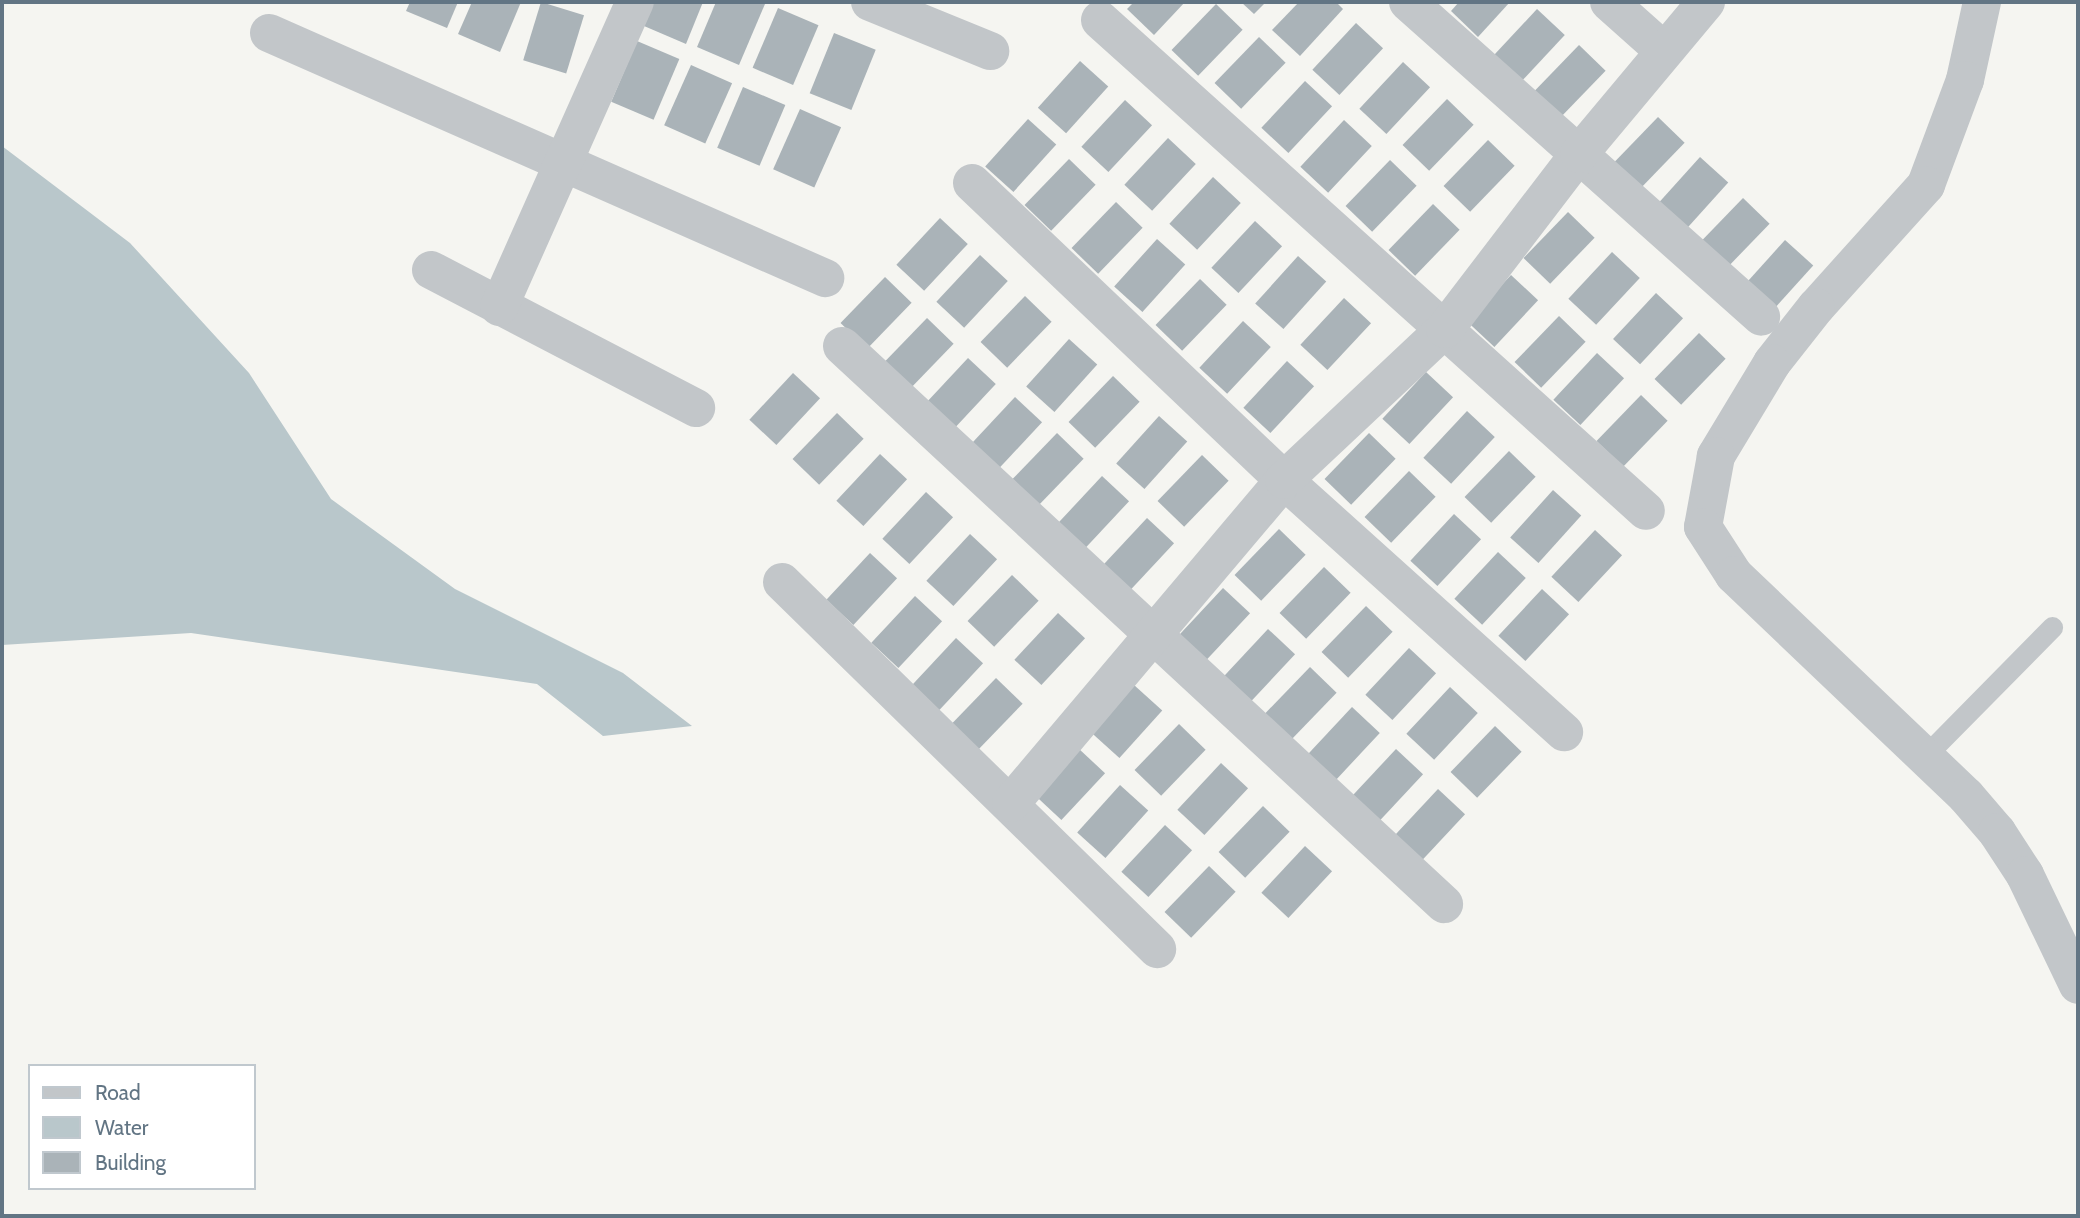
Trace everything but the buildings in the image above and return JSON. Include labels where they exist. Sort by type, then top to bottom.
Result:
[{"type":"street","points":[[499,307],[635,2]]},
{"type":"street","points":[[870,2],[990,51]]},
{"type":"street","points":[[1408,2],[1761,317]]},
{"type":"street","points":[[1609,2],[1664,51]]},
{"type":"street","points":[[1012,803],[1284,480],[1445,329],[1579,154],[1706,2]]},
{"type":"street","points":[[1982,2],[1965,80],[1926,185],[1816,307],[1772,363],[1716,456],[1703,527],[1734,575],[1966,796],[2025,875],[2078,985]]},
{"type":"street","points":[[1100,20],[1646,510]]},
{"type":"street","points":[[270,33],[825,278]]},
{"type":"street","points":[[972,183],[1284,480],[1564,732]]},
{"type":"street","points":[[431,270],[696,408]]},
{"type":"street","points":[[842,346],[1152,637],[1444,904]]},
{"type":"street","points":[[782,582],[1012,803],[1157,949]]},
{"type":"lane","points":[[1925,756],[2052,627]]},
{"type":"water","points":[[2,146],[130,243],[249,373],[331,499],[455,589],[623,673],[692,726],[603,736],[537,684],[191,633],[2,645]]}]
